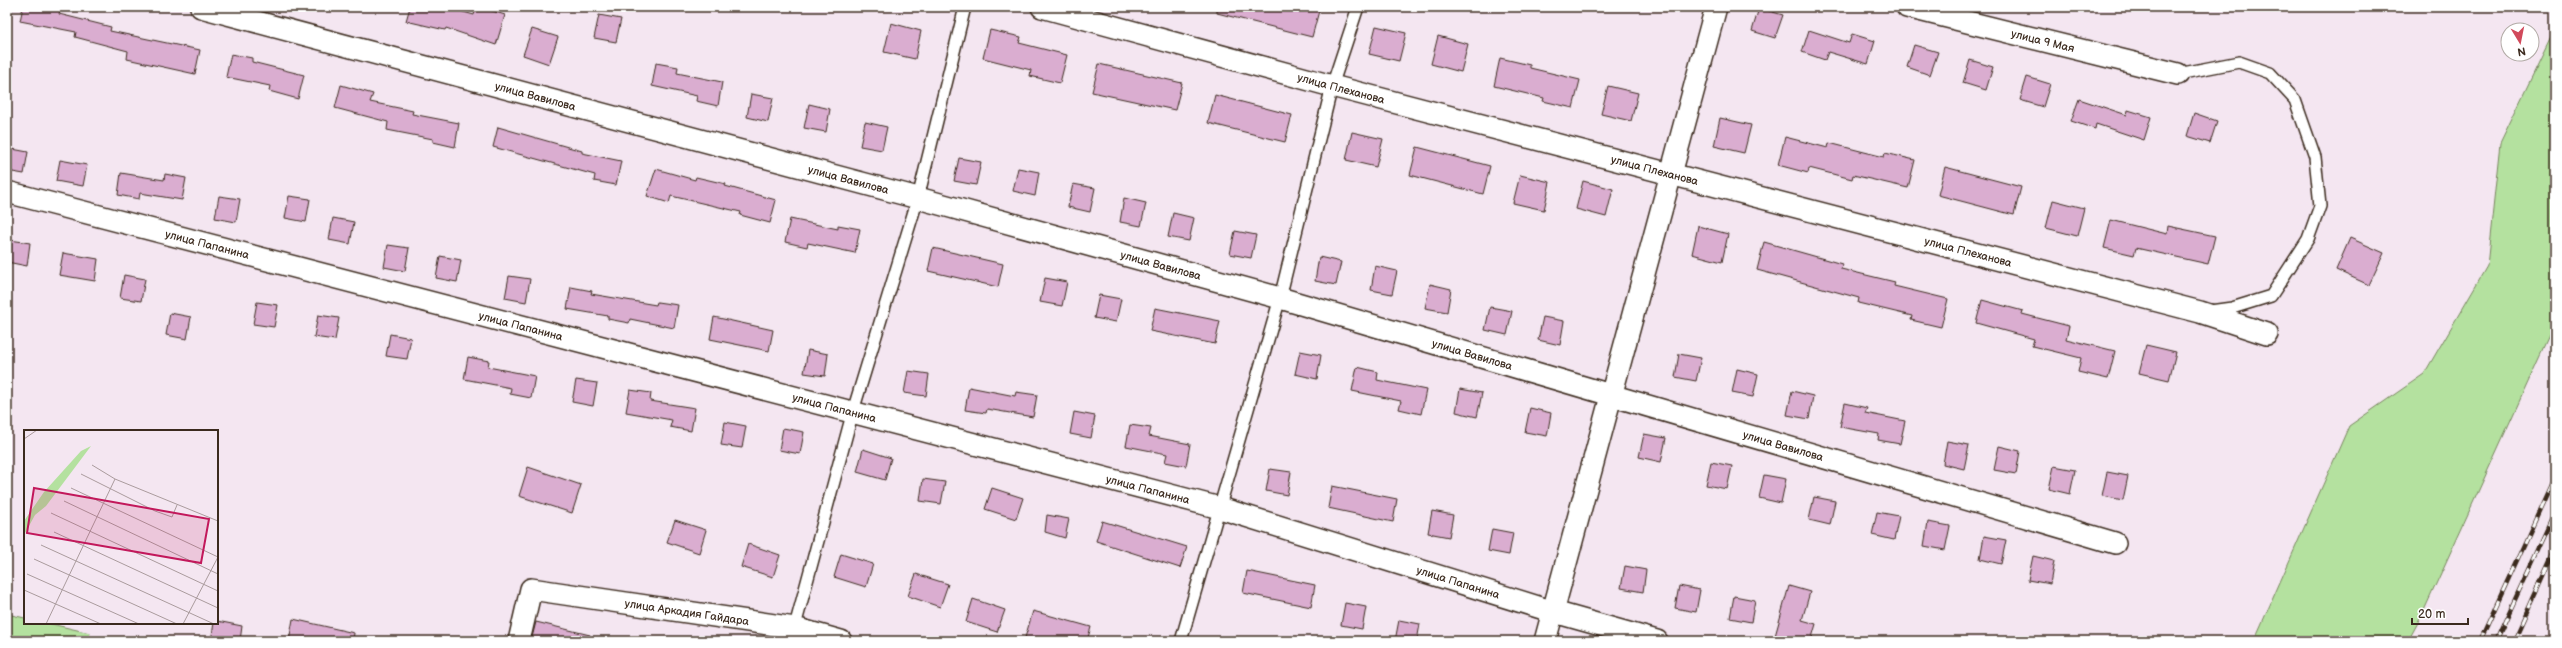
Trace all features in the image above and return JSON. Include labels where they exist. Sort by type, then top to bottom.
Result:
[{"type":"street","name":"улица Плеханова","points":[[1042,7],[1332,86],[2200,312],[2267,334]]},
{"type":"street","points":[[1545,641],[1716,7]]},
{"type":"street","name":"улица 9 Мая","points":[[1907,7],[2178,74]]},
{"type":"street","name":"улица Вавилова","points":[[210,8],[918,198],[1280,298],[1611,393],[2115,543]]},
{"type":"street","name":"улица Папанина","points":[[7,192],[853,411],[1220,508],[1554,612],[1657,641]]},
{"type":"street","name":"улица Аркадия Гайдара","points":[[519,641],[531,589],[841,641]]},
{"type":"lane","points":[[793,634],[853,411],[918,198],[965,7]]},
{"type":"lane","points":[[1181,641],[1280,298],[1332,86],[1358,7]]},
{"type":"lane","points":[[2178,74],[2239,62],[2270,74],[2295,100],[2315,157],[2320,206],[2308,239],[2271,296],[2232,308],[2200,312]]},
{"type":"green space","points":[[2555,29],[2555,323],[2421,617],[2408,641],[2254,641],[2349,426],[2424,374],[2487,266],[2500,143]]},
{"type":"green space","points":[[7,614],[24,618],[24,624],[51,624],[90,633],[88,641],[7,641]]},
{"type":"building","points":[[23,7],[61,7],[59,14],[111,27],[110,31],[200,50],[195,74],[127,59],[128,51],[75,37],[76,32],[20,21]]},
{"type":"building","points":[[410,7],[446,7],[474,15],[476,7],[480,7],[505,15],[496,45],[446,28],[445,30],[406,21]]},
{"type":"building","points":[[1217,7],[1320,7],[1312,37],[1217,13]]},
{"type":"building","points":[[1759,8],[1783,15],[1775,38],[1752,31]]},
{"type":"building","points":[[599,15],[621,19],[616,42],[594,38]]},
{"type":"building","points":[[891,23],[921,31],[915,59],[884,52]]},
{"type":"building","points":[[1376,26],[1406,33],[1399,61],[1369,54]]},
{"type":"building","points":[[532,29],[558,37],[549,64],[523,55]]},
{"type":"building","points":[[990,30],[1021,37],[1019,43],[1067,55],[1060,83],[1030,76],[1031,70],[983,58]]},
{"type":"building","points":[[1809,30],[1849,43],[1852,34],[1875,41],[1868,64],[1828,52],[1825,60],[1802,52]]},
{"type":"building","points":[[1438,36],[1468,44],[1461,72],[1431,64]]},
{"type":"building","points":[[1914,45],[1938,52],[1930,75],[1907,67]]},
{"type":"building","points":[[231,54],[252,58],[252,62],[304,75],[298,99],[269,91],[270,86],[226,77]]},
{"type":"building","points":[[1500,58],[1530,65],[1530,68],[1580,80],[1573,108],[1543,101],[1544,98],[1494,86]]},
{"type":"building","points":[[1970,60],[1993,67],[1986,90],[1963,83]]},
{"type":"building","points":[[656,63],[678,67],[677,73],[722,82],[718,106],[696,101],[697,96],[652,86]]},
{"type":"building","points":[[1099,64],[1182,83],[1175,110],[1092,92]]},
{"type":"building","points":[[2027,77],[2050,84],[2043,107],[2020,100]]},
{"type":"building","points":[[341,85],[373,94],[370,102],[413,111],[412,114],[459,123],[455,147],[433,142],[433,139],[387,130],[388,122],[335,108]]},
{"type":"building","points":[[1608,86],[1638,93],[1631,121],[1601,114]]},
{"type":"building","points":[[751,94],[773,98],[768,122],[747,117]]},
{"type":"building","points":[[1215,95],[1292,115],[1285,142],[1208,123]]},
{"type":"building","points":[[2079,99],[2127,115],[2128,110],[2151,117],[2144,140],[2096,124],[2095,129],[2071,121]]},
{"type":"building","points":[[809,104],[830,109],[826,132],[804,128]]},
{"type":"building","points":[[2194,113],[2217,121],[2210,143],[2187,136]]},
{"type":"building","points":[[1720,118],[1751,125],[1744,153],[1714,146]]},
{"type":"building","points":[[865,122],[887,127],[882,150],[860,146]]},
{"type":"building","points":[[498,127],[582,151],[582,153],[621,161],[616,185],[594,181],[595,175],[493,147]]},
{"type":"building","points":[[1352,132],[1383,139],[1376,167],[1346,160]]},
{"type":"building","points":[[1785,137],[1828,148],[1829,143],[1884,157],[1885,153],[1915,160],[1908,188],[1853,175],[1852,179],[1809,168],[1808,173],[1778,165]]},
{"type":"building","points":[[1417,147],[1490,166],[1483,194],[1410,175]]},
{"type":"building","points":[[7,148],[28,152],[24,174],[7,171]]},
{"type":"building","points":[[959,158],[981,162],[976,185],[954,181]]},
{"type":"building","points":[[60,160],[87,165],[83,186],[56,181]]},
{"type":"building","points":[[1945,167],[2021,187],[2014,215],[1938,195]]},
{"type":"building","points":[[1018,168],[1039,172],[1035,196],[1013,191]]},
{"type":"building","points":[[656,169],[695,180],[696,177],[726,184],[725,186],[776,200],[770,223],[740,215],[741,212],[671,196],[669,203],[647,196]]},
{"type":"building","points":[[121,173],[164,180],[165,174],[186,178],[182,200],[140,193],[139,199],[118,195]]},
{"type":"building","points":[[1520,175],[1550,182],[1544,210],[1513,203]]},
{"type":"building","points":[[1583,181],[1613,189],[1606,217],[1576,209]]},
{"type":"building","points":[[1073,184],[1095,188],[1090,212],[1068,207]]},
{"type":"building","points":[[219,196],[240,199],[236,222],[215,218]]},
{"type":"building","points":[[289,196],[310,199],[306,222],[285,218]]},
{"type":"building","points":[[1124,198],[1146,203],[1141,226],[1120,222]]},
{"type":"building","points":[[2053,200],[2084,208],[2077,236],[2046,228]]},
{"type":"building","points":[[1173,213],[1194,218],[1189,241],[1168,237]]},
{"type":"building","points":[[333,218],[354,222],[350,244],[329,240]]},
{"type":"building","points":[[790,219],[838,229],[838,225],[860,229],[855,253],[808,243],[807,247],[785,242]]},
{"type":"building","points":[[2111,220],[2167,234],[2168,226],[2215,236],[2208,264],[2136,248],[2134,255],[2104,248]]},
{"type":"building","points":[[1698,226],[1728,234],[1722,262],[1692,254]]},
{"type":"building","points":[[1235,231],[1256,235],[1251,258],[1230,254]]},
{"type":"building","points":[[2350,238],[2384,253],[2369,285],[2336,270]]},
{"type":"building","points":[[10,240],[30,243],[27,266],[7,262]]},
{"type":"building","points":[[1764,242],[1842,264],[1841,269],[1895,282],[1894,286],[1948,299],[1941,327],[1911,320],[1912,316],[1858,303],[1859,298],[1757,270]]},
{"type":"building","points":[[388,245],[409,248],[405,271],[384,267]]},
{"type":"building","points":[[933,248],[1003,264],[998,287],[928,271]]},
{"type":"building","points":[[63,253],[98,259],[95,281],[59,275]]},
{"type":"building","points":[[440,256],[461,260],[457,282],[436,278]]},
{"type":"building","points":[[1319,257],[1341,262],[1336,285],[1315,281]]},
{"type":"building","points":[[1375,266],[1397,271],[1392,294],[1371,290]]},
{"type":"building","points":[[124,275],[145,279],[141,301],[120,298]]},
{"type":"building","points":[[509,276],[530,279],[526,302],[505,298]]},
{"type":"building","points":[[1045,278],[1067,282],[1062,306],[1040,302]]},
{"type":"building","points":[[1430,284],[1451,289],[1447,312],[1425,308]]},
{"type":"building","points":[[571,287],[592,291],[591,294],[656,305],[657,302],[678,305],[674,328],[630,319],[629,323],[608,319],[608,316],[567,309]]},
{"type":"building","points":[[1099,295],[1121,299],[1116,322],[1094,318]]},
{"type":"building","points":[[1982,300],[2023,311],[2022,314],[2069,326],[2066,339],[2115,351],[2108,379],[2078,372],[2081,358],[2032,346],[2034,339],[1976,323]]},
{"type":"building","points":[[257,302],[278,305],[274,327],[253,324]]},
{"type":"building","points":[[1490,307],[1512,311],[1507,335],[1485,330]]},
{"type":"building","points":[[1155,308],[1220,321],[1215,344],[1150,331]]},
{"type":"building","points":[[170,313],[191,317],[187,339],[166,335]]},
{"type":"building","points":[[318,315],[339,318],[335,340],[314,337]]},
{"type":"building","points":[[714,317],[773,330],[769,351],[710,339]]},
{"type":"building","points":[[1543,317],[1564,321],[1560,345],[1538,340]]},
{"type":"building","points":[[390,334],[411,338],[407,359],[386,356]]},
{"type":"building","points":[[2146,345],[2176,352],[2169,380],[2139,373]]},
{"type":"building","points":[[808,350],[828,354],[825,376],[804,373]]},
{"type":"building","points":[[1300,351],[1321,355],[1317,379],[1295,374]]},
{"type":"building","points":[[1679,354],[1701,358],[1696,381],[1675,377]]},
{"type":"building","points":[[468,357],[489,361],[488,367],[535,376],[531,398],[510,394],[511,388],[464,379]]},
{"type":"building","points":[[1357,367],[1378,372],[1377,380],[1426,390],[1421,414],[1399,409],[1401,401],[1352,391]]},
{"type":"building","points":[[1737,369],[1758,374],[1753,397],[1732,393]]},
{"type":"building","points":[[908,371],[929,374],[926,396],[904,393]]},
{"type":"building","points":[[576,380],[597,383],[593,406],[572,402]]},
{"type":"building","points":[[969,387],[1015,396],[1016,392],[1037,395],[1033,417],[987,409],[986,413],[965,410]]},
{"type":"building","points":[[1460,389],[1482,393],[1477,417],[1456,412]]},
{"type":"building","points":[[630,390],[651,393],[650,401],[695,408],[691,431],[670,427],[672,420],[626,412]]},
{"type":"building","points":[[1792,391],[1813,396],[1809,419],[1787,415]]},
{"type":"building","points":[[1845,403],[1867,408],[1865,413],[1905,421],[1900,444],[1878,440],[1879,434],[1840,427]]},
{"type":"building","points":[[1530,408],[1551,413],[1547,436],[1525,432]]},
{"type":"building","points":[[1074,412],[1095,416],[1091,438],[1070,434]]},
{"type":"building","points":[[725,422],[746,426],[742,448],[721,445]]},
{"type":"building","points":[[1130,425],[1151,428],[1149,436],[1190,444],[1186,466],[1165,462],[1167,454],[1126,446]]},
{"type":"building","points":[[783,428],[804,432],[800,454],[779,450]]},
{"type":"building","points":[[1644,434],[1666,438],[1661,462],[1639,457]]},
{"type":"building","points":[[1947,441],[1969,445],[1964,469],[1943,464]]},
{"type":"building","points":[[1999,446],[2020,451],[2016,474],[1994,470]]},
{"type":"building","points":[[863,449],[891,458],[885,480],[857,472]]},
{"type":"building","points":[[1711,462],[1732,466],[1727,489],[1706,485]]},
{"type":"building","points":[[2054,466],[2075,470],[2070,494],[2049,489]]},
{"type":"building","points":[[528,467],[581,485],[572,513],[519,496]]},
{"type":"building","points":[[1270,469],[1291,472],[1287,495],[1266,491]]},
{"type":"building","points":[[2107,472],[2128,476],[2123,500],[2102,496]]},
{"type":"building","points":[[1764,475],[1786,479],[1781,503],[1759,498]]},
{"type":"building","points":[[923,479],[945,482],[941,504],[920,501]]},
{"type":"building","points":[[1332,486],[1397,499],[1393,522],[1328,508]]},
{"type":"building","points":[[992,488],[1023,498],[1016,519],[985,509]]},
{"type":"building","points":[[1814,497],[1835,501],[1830,525],[1809,520]]},
{"type":"building","points":[[1432,511],[1453,515],[1449,537],[1428,533]]},
{"type":"building","points":[[1877,512],[1899,516],[1894,540],[1872,535]]},
{"type":"building","points":[[1047,515],[1069,519],[1065,538],[1045,532]]},
{"type":"building","points":[[675,520],[706,530],[699,553],[667,542]]},
{"type":"building","points":[[1102,521],[1187,547],[1180,568],[1096,541]]},
{"type":"building","points":[[1928,522],[1950,526],[1945,550],[1924,546]]},
{"type":"building","points":[[1492,529],[1513,533],[1509,555],[1488,551]]},
{"type":"building","points":[[1984,536],[2006,540],[2001,564],[1980,559]]},
{"type":"building","points":[[748,544],[780,555],[773,577],[741,567]]},
{"type":"building","points":[[841,554],[873,564],[866,587],[834,577]]},
{"type":"building","points":[[2033,556],[2054,561],[2050,584],[2028,580]]},
{"type":"building","points":[[1625,566],[1646,570],[1643,592],[1621,588]]},
{"type":"building","points":[[1247,571],[1315,585],[1311,607],[1243,593]]},
{"type":"building","points":[[916,574],[948,584],[940,607],[908,596]]},
{"type":"building","points":[[1679,586],[1700,590],[1696,612],[1675,608]]},
{"type":"building","points":[[1789,586],[1810,592],[1802,620],[1816,624],[1811,641],[1794,641],[1775,636]]},
{"type":"building","points":[[1734,596],[1755,600],[1751,622],[1730,618]]},
{"type":"building","points":[[973,599],[1005,610],[997,632],[966,622]]},
{"type":"building","points":[[1345,603],[1366,607],[1362,629],[1341,625]]},
{"type":"building","points":[[1033,611],[1091,627],[1087,641],[1024,641]]},
{"type":"building","points":[[293,619],[354,633],[353,641],[289,641]]},
{"type":"building","points":[[1399,620],[1420,624],[1417,641],[1395,641]]},
{"type":"building","points":[[218,621],[242,626],[240,641],[211,641],[214,624],[218,624]]},
{"type":"building","points":[[536,622],[590,635],[590,641],[531,641]]},
{"type":"railway","points":[[2480,641],[2555,477]]},
{"type":"railway","points":[[2496,641],[2555,512]]},
{"type":"railway","points":[[2514,641],[2555,550]]}]
